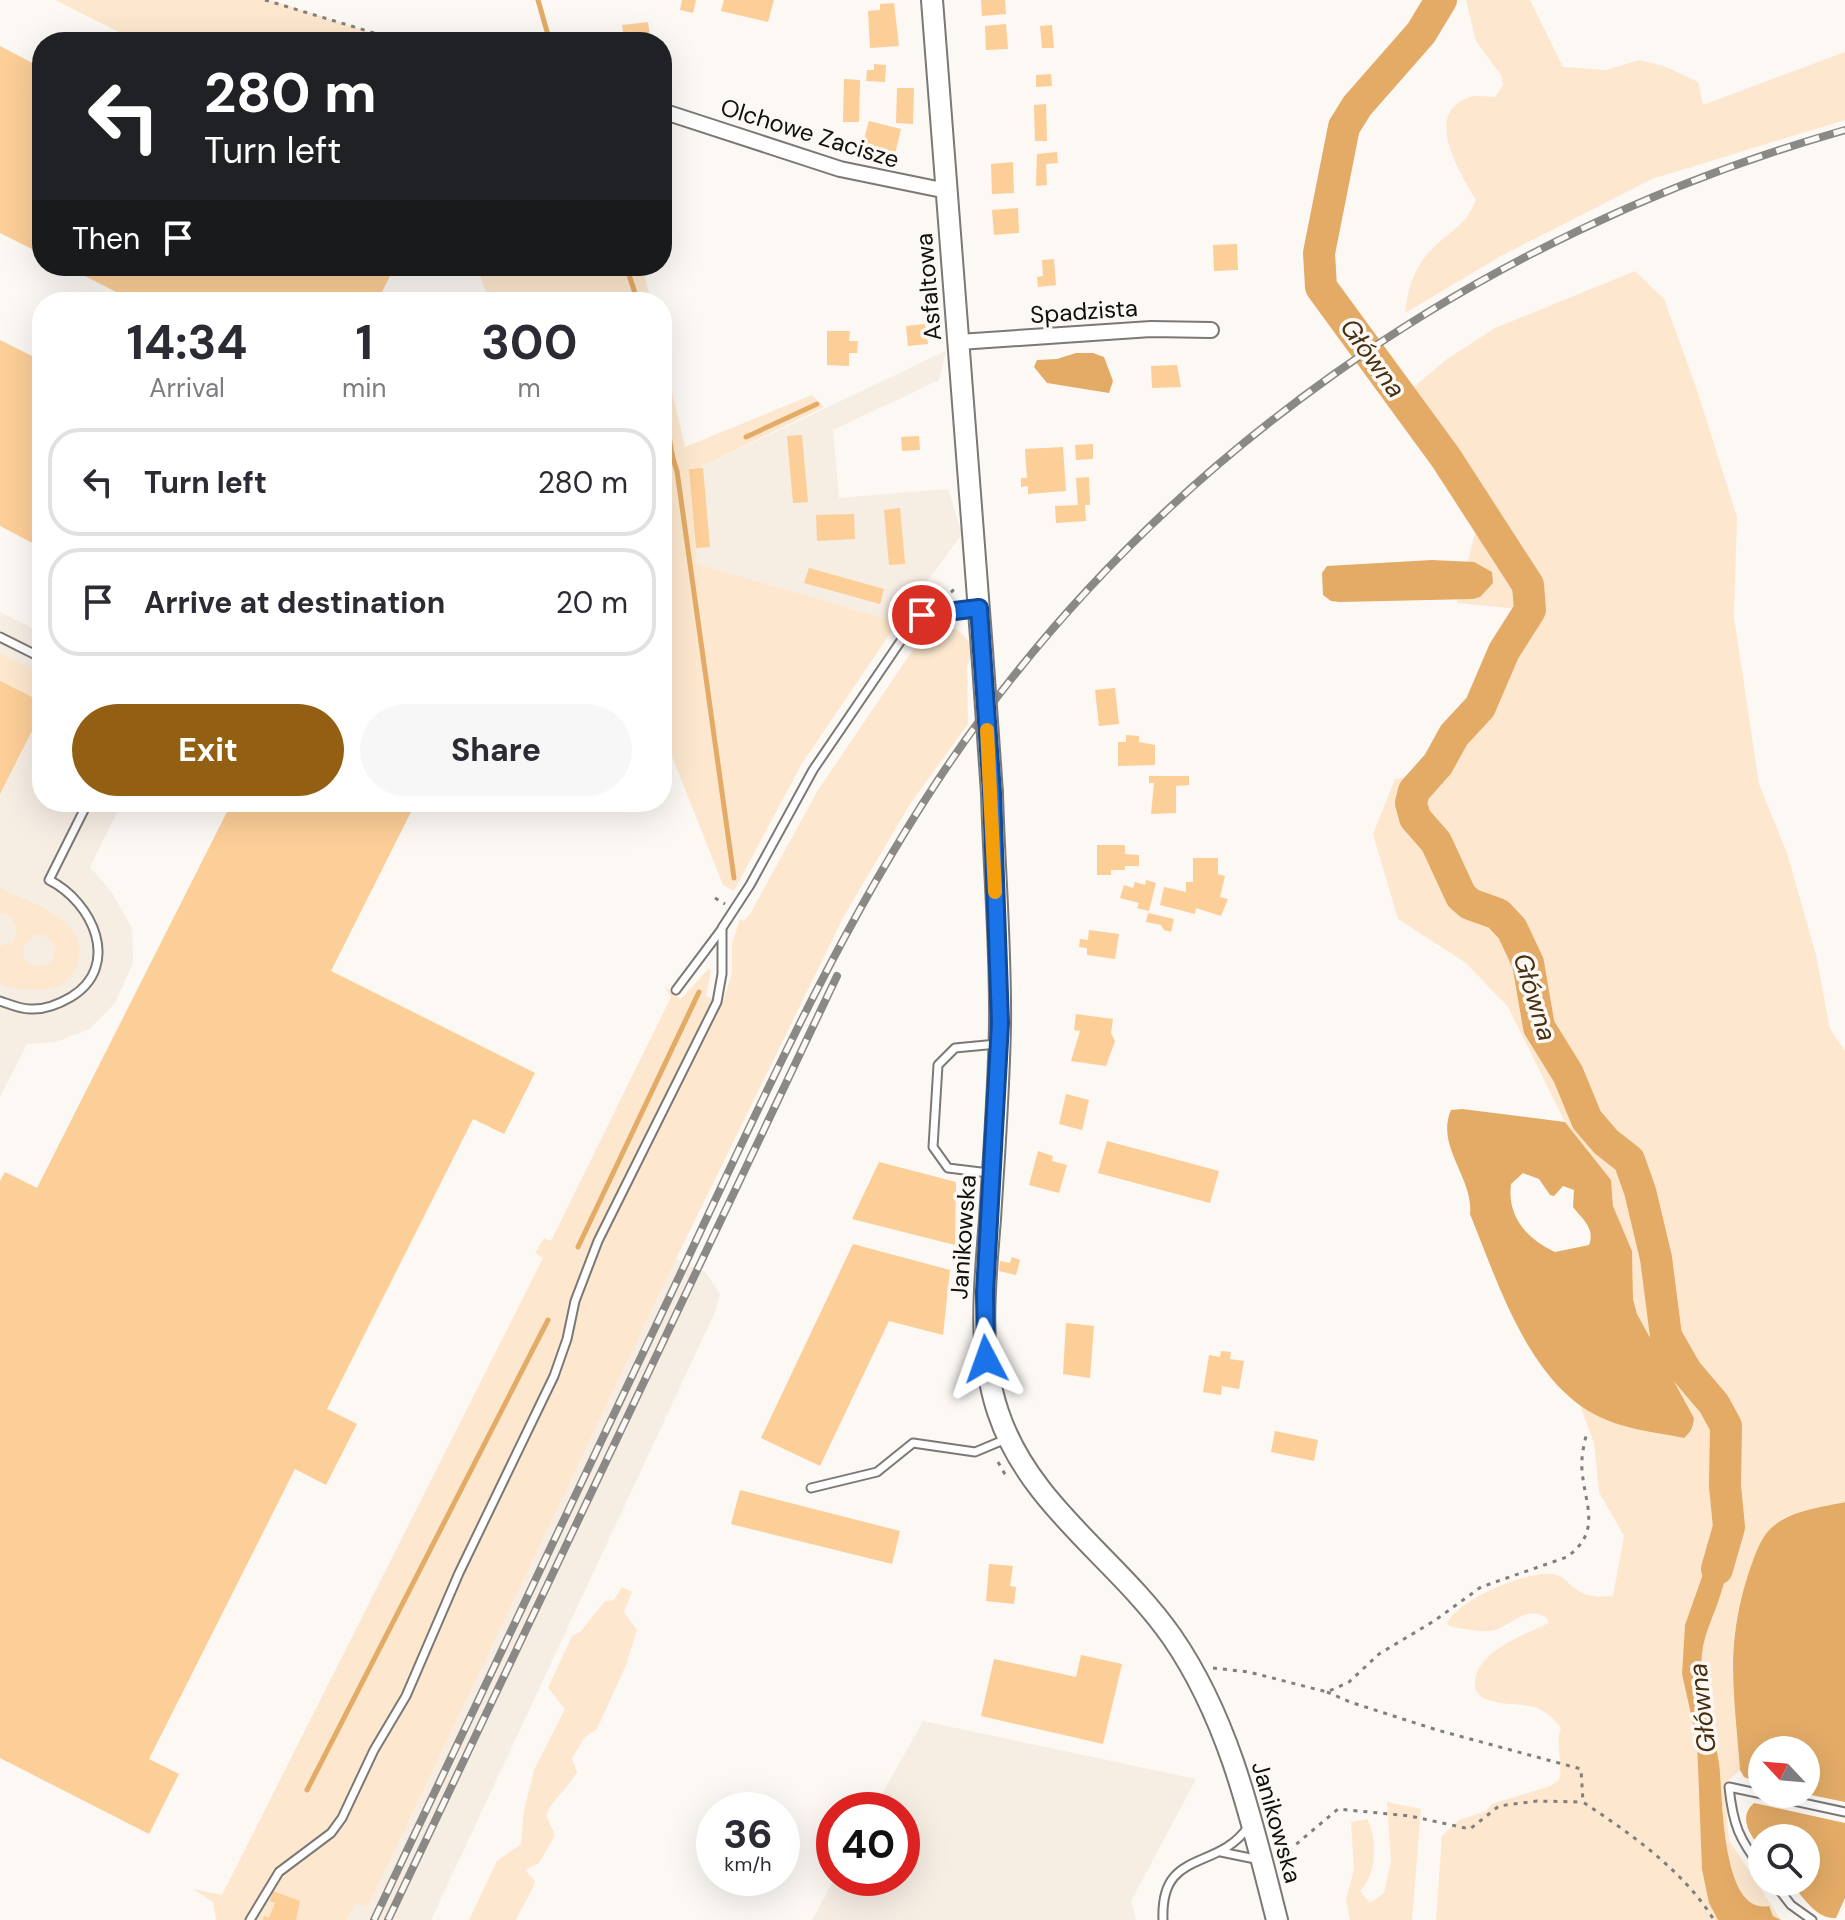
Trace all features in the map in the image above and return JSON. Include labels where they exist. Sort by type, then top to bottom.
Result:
[{"type":"street","name":"Asfaltowa","points":[[932,0],[976,569]]},
{"type":"street","name":"Olchowe Zacisze","points":[[672,114],[840,169],[947,191]]},
{"type":"street","name":"Spadzista","points":[[959,342],[1151,329],[1211,330]]},
{"type":"street","name":"Janikowska","points":[[976,569],[992,793],[999,1044],[984,1327],[999,1443],[1138,1596],[1171,1636],[1189,1665],[1220,1725],[1251,1822],[1277,1920]]},
{"type":"lane","points":[[676,990],[750,885],[813,770],[913,623],[930,613],[979,608]]},
{"type":"lane","points":[[0,637],[32,653]]},
{"type":"lane","points":[[0,1001],[30,1009],[58,1004],[83,990],[98,960],[95,927],[81,904],[66,889],[49,880],[83,812]]},
{"type":"lane","points":[[250,1920],[279,1872],[331,1833],[342,1818],[374,1750],[417,1675],[459,1573],[554,1376],[567,1339],[575,1301],[598,1241],[717,1002],[722,974],[722,928]]},
{"type":"lane","points":[[993,1173],[948,1168],[933,1147],[938,1065],[955,1048],[999,1044]]},
{"type":"lane","points":[[811,1488],[877,1472],[913,1443],[975,1452],[999,1443]]},
{"type":"lane","points":[[1748,1851],[1732,1822],[1729,1787],[1845,1812]]},
{"type":"lane","points":[[1163,1920],[1162,1897],[1176,1871],[1238,1841],[1251,1822]]},
{"type":"lane","points":[[1220,1852],[1262,1861]]},
{"type":"lane","points":[[1784,1896],[1812,1920]]},
{"type":"path","points":[[265,0],[371,32]]},
{"type":"path","points":[[1327,1692],[1349,1682],[1379,1654],[1434,1621],[1481,1587],[1567,1557],[1579,1549],[1587,1536],[1590,1514],[1582,1470],[1587,1432]]},
{"type":"path","points":[[999,1443],[1009,1480]]},
{"type":"path","points":[[1189,1665],[1249,1672],[1327,1692],[1437,1730],[1581,1769],[1583,1802]]},
{"type":"path","points":[[1262,1861],[1286,1856],[1338,1809],[1410,1816],[1470,1829],[1499,1806],[1537,1801],[1583,1802],[1650,1849],[1714,1920]]},
{"type":"shaded area","points":[[55,0],[270,0],[370,32],[119,32]]},
{"type":"shaded area","points":[[1466,0],[1530,0],[1563,67],[1606,70],[1639,60],[1664,66],[1698,82],[1703,105],[1845,52],[1845,120],[1652,179],[1501,256],[1405,313],[1408,294],[1422,260],[1463,221],[1476,200],[1449,145],[1446,130],[1448,116],[1456,105],[1470,97],[1495,97],[1503,85],[1501,75],[1476,41]]},
{"type":"shaded area","points":[[1635,271],[1664,299],[1737,517],[1734,617],[1759,784],[1787,853],[1816,955],[1830,1029],[1845,1051],[1845,1502],[1789,1515],[1772,1528],[1746,1584],[1734,1636],[1733,1688],[1740,1770],[1724,1784],[1729,1840],[1748,1869],[1748,1896],[1765,1896],[1781,1920],[1436,1920],[1442,1836],[1459,1820],[1486,1811],[1492,1804],[1550,1786],[1559,1780],[1560,1774],[1558,1741],[1561,1728],[1552,1718],[1536,1708],[1486,1699],[1475,1686],[1477,1672],[1492,1653],[1549,1623],[1546,1617],[1527,1614],[1498,1629],[1487,1631],[1447,1624],[1453,1615],[1479,1596],[1531,1576],[1557,1575],[1587,1595],[1613,1596],[1624,1536],[1599,1492],[1594,1443],[1580,1405],[1617,1423],[1683,1438],[1688,1407],[1637,1314],[1633,1299],[1632,1251],[1613,1206],[1611,1180],[1565,1122],[1508,1007],[1466,963],[1398,919],[1373,834],[1395,779],[1419,776],[1476,702],[1519,609],[1457,603],[1475,533],[1469,486],[1402,397],[1447,359],[1495,328]]},
{"type":"shaded area","points":[[480,276],[644,276],[648,292],[486,292]]},
{"type":"shaded area","points":[[946,351],[939,380],[833,430],[839,498],[948,489],[962,534],[898,622],[697,565],[689,469],[699,468]]},
{"type":"shaded area","points":[[672,392],[685,447],[812,395],[824,407],[699,468],[689,469],[697,564],[898,622],[801,765],[734,891],[723,885],[672,756]]},
{"type":"shaded area","points":[[0,612],[32,628],[32,812],[117,812],[90,867],[112,893],[132,928],[133,963],[115,1003],[89,1029],[56,1042],[27,1044],[0,1097]]},
{"type":"shaded area","points":[[939,625],[960,632],[972,651],[967,667],[968,724],[910,804],[844,916],[676,1259],[368,1907],[355,1903],[347,1920],[216,1920],[213,1902],[193,1889],[222,1895],[543,1258],[535,1253],[544,1238],[551,1241],[671,997],[664,986],[681,999],[709,968],[706,996],[722,1004],[732,973],[732,943],[740,919],[744,921],[750,914],[818,790],[917,644]]},
{"type":"shaded area","points":[[0,653],[32,669],[32,697],[0,681]]},
{"type":"shaded area","points":[[0,888],[50,912],[67,924],[74,932],[80,949],[76,967],[65,982],[57,987],[36,990],[17,989],[0,983],[0,946],[13,941],[17,931],[11,916],[0,913]],"holes":[[[34,935],[45,935],[55,946],[54,957],[47,965],[32,966],[24,958],[23,947]]]},
{"type":"shaded area","points":[[676,1259],[705,1272],[720,1294],[716,1310],[431,1920],[347,1920],[355,1902],[368,1907]]},
{"type":"shaded area","points":[[622,1587],[632,1592],[624,1612],[637,1630],[626,1665],[597,1729],[585,1737],[572,1758],[577,1772],[546,1815],[555,1835],[539,1863],[525,1870],[535,1881],[531,1891],[516,1920],[469,1920],[497,1861],[521,1844],[524,1810],[534,1770],[565,1709],[548,1688],[572,1636],[580,1632],[605,1601],[614,1600]]},
{"type":"shaded area","points":[[923,1721],[1196,1779],[1131,1901],[1136,1920],[812,1920],[825,1896],[920,1896],[920,1792],[883,1792]]},
{"type":"shaded area","points":[[1387,1802],[1421,1809],[1412,1920],[1350,1920],[1346,1899],[1354,1870],[1351,1822],[1367,1819],[1371,1827],[1373,1866],[1360,1891],[1370,1903],[1384,1893],[1391,1861]]},
{"type":"water","points":[[1076,353],[1093,353],[1104,357],[1113,381],[1109,393],[1047,383],[1034,367],[1037,360],[1057,359]]},
{"type":"water","points":[[1432,560],[1474,562],[1492,572],[1493,583],[1480,597],[1473,599],[1340,602],[1331,601],[1323,595],[1322,573],[1327,566]]},
{"type":"water","points":[[1451,1110],[1565,1122],[1611,1180],[1613,1206],[1632,1251],[1633,1299],[1637,1314],[1694,1418],[1684,1438],[1626,1427],[1594,1414],[1571,1398],[1550,1377],[1532,1352],[1503,1297],[1470,1214],[1470,1201],[1448,1137],[1447,1123]],"holes":[[[1523,1173],[1539,1179],[1550,1195],[1554,1196],[1563,1186],[1574,1190],[1573,1207],[1589,1228],[1589,1245],[1555,1252],[1527,1233],[1512,1207],[1511,1184]]]},
{"type":"water","points":[[1845,1502],[1845,1802],[1820,1797],[1820,1736],[1748,1736],[1748,1779],[1740,1770],[1733,1668],[1737,1620],[1743,1594],[1758,1548],[1771,1528],[1791,1515]]},
{"type":"water","points":[[1720,1526],[1737,1531],[1723,1588],[1705,1639],[1701,1668],[1719,1763],[1727,1849],[1741,1892],[1753,1904],[1769,1906],[1773,1916],[1781,1920],[1718,1920],[1709,1903],[1702,1869],[1697,1741],[1682,1674],[1685,1625]]},
{"type":"water","points":[[1777,1808],[1845,1823],[1845,1898],[1836,1918],[1822,1915],[1802,1896],[1820,1896],[1820,1824],[1748,1824],[1748,1827],[1746,1821],[1749,1809]]},
{"type":"building","points":[[682,0],[696,0],[693,13],[680,10]]},
{"type":"building","points":[[724,0],[774,0],[768,22],[721,11]]},
{"type":"building","points":[[981,0],[1005,0],[1006,14],[982,16]]},
{"type":"building","points":[[894,3],[899,46],[870,48],[868,11],[880,10],[880,4]]},
{"type":"building","points":[[648,22],[650,32],[623,32],[622,25]]},
{"type":"building","points":[[1006,24],[1008,49],[986,50],[985,26]]},
{"type":"building","points":[[1052,25],[1054,48],[1042,48],[1040,26]]},
{"type":"building","points":[[0,46],[32,63],[32,249],[0,233]]},
{"type":"building","points":[[874,64],[886,65],[885,82],[866,81],[867,70],[874,70]]},
{"type":"building","points":[[1051,74],[1052,86],[1036,87],[1036,75]]},
{"type":"building","points":[[844,79],[860,80],[859,122],[843,122]]},
{"type":"building","points":[[897,88],[914,88],[913,124],[896,123]]},
{"type":"building","points":[[1046,104],[1047,141],[1035,141],[1034,105]]},
{"type":"building","points":[[869,121],[901,129],[895,154],[891,156],[862,146]]},
{"type":"building","points":[[1057,152],[1058,163],[1046,164],[1047,185],[1036,186],[1037,154]]},
{"type":"building","points":[[1013,162],[1014,193],[992,194],[991,164]]},
{"type":"building","points":[[1018,208],[1019,233],[994,235],[992,210]]},
{"type":"building","points":[[1237,244],[1238,270],[1214,271],[1213,245]]},
{"type":"building","points":[[1054,259],[1056,285],[1038,287],[1037,277],[1043,276],[1042,260]]},
{"type":"building","points":[[85,276],[390,276],[382,292],[116,292]]},
{"type":"building","points":[[925,324],[928,344],[908,346],[906,326]]},
{"type":"building","points":[[827,331],[850,331],[849,341],[858,341],[857,353],[849,353],[849,366],[827,365]]},
{"type":"building","points":[[0,340],[32,356],[32,543],[0,526]]},
{"type":"building","points":[[1177,365],[1181,387],[1152,388],[1151,366]]},
{"type":"building","points":[[802,435],[808,502],[793,503],[787,436]]},
{"type":"building","points":[[919,436],[920,450],[902,451],[901,437]]},
{"type":"building","points":[[1093,444],[1093,459],[1076,460],[1075,445]]},
{"type":"building","points":[[1063,447],[1066,491],[1028,494],[1028,486],[1021,487],[1021,478],[1027,478],[1025,449]]},
{"type":"building","points":[[703,468],[710,547],[696,548],[689,469]]},
{"type":"building","points":[[1089,477],[1090,505],[1085,505],[1086,521],[1056,523],[1055,506],[1078,505],[1076,478]]},
{"type":"building","points":[[900,508],[905,564],[889,565],[884,510]]},
{"type":"building","points":[[854,514],[855,539],[817,541],[816,515]]},
{"type":"building","points":[[809,568],[884,589],[880,604],[804,583]]},
{"type":"building","points":[[0,681],[32,697],[32,731],[0,794]]},
{"type":"building","points":[[1115,688],[1119,724],[1099,726],[1095,690]]},
{"type":"building","points":[[1126,735],[1139,736],[1139,742],[1155,745],[1155,765],[1118,766],[1118,742],[1126,742]]},
{"type":"building","points":[[1149,776],[1189,776],[1189,785],[1176,786],[1176,813],[1151,814],[1154,783],[1149,783]]},
{"type":"building","points":[[227,812],[411,812],[331,971],[535,1073],[504,1134],[473,1119],[327,1409],[357,1424],[326,1485],[295,1469],[149,1759],[179,1774],[149,1834],[0,1758],[0,1181],[5,1172],[37,1188]]},
{"type":"building","points":[[1097,845],[1125,845],[1125,854],[1139,855],[1139,866],[1111,870],[1111,875],[1097,875]]},
{"type":"building","points":[[1193,858],[1218,858],[1218,874],[1225,876],[1220,897],[1228,899],[1221,916],[1196,908],[1195,914],[1160,905],[1164,887],[1186,892],[1186,882],[1193,882]]},
{"type":"building","points":[[1146,880],[1156,883],[1149,911],[1137,908],[1139,903],[1120,898],[1124,885],[1133,888],[1135,882],[1145,885]]},
{"type":"building","points":[[1148,913],[1174,919],[1171,932],[1161,925],[1146,922]]},
{"type":"building","points":[[1089,930],[1119,934],[1115,959],[1087,955],[1087,948],[1079,947],[1080,939],[1088,940]]},
{"type":"building","points":[[1076,1014],[1113,1019],[1111,1033],[1115,1041],[1106,1066],[1071,1061],[1080,1031],[1074,1030]]},
{"type":"building","points":[[1066,1094],[1089,1100],[1082,1130],[1059,1124]]},
{"type":"building","points":[[1107,1141],[1219,1171],[1210,1203],[1098,1173]]},
{"type":"building","points":[[1038,1151],[1053,1156],[1052,1161],[1067,1165],[1059,1193],[1029,1185]]},
{"type":"building","points":[[879,1162],[956,1182],[955,1245],[852,1219]]},
{"type":"building","points":[[853,1244],[950,1270],[943,1335],[889,1321],[820,1466],[761,1438]]},
{"type":"building","points":[[1012,1257],[1020,1260],[1016,1275],[999,1271],[1000,1261],[1010,1263]]},
{"type":"building","points":[[1066,1323],[1094,1326],[1090,1378],[1063,1374]]},
{"type":"building","points":[[1221,1351],[1231,1352],[1230,1359],[1244,1361],[1239,1389],[1222,1386],[1221,1395],[1203,1392],[1209,1355],[1220,1357]]},
{"type":"building","points":[[1275,1431],[1318,1440],[1314,1461],[1271,1452]]},
{"type":"building","points":[[740,1490],[900,1531],[892,1564],[731,1524]]},
{"type":"building","points":[[989,1564],[1013,1566],[1010,1586],[1016,1587],[1014,1604],[986,1601]]},
{"type":"building","points":[[1081,1655],[1122,1664],[1103,1744],[981,1716],[994,1659],[1076,1677]]},
{"type":"building","points":[[273,1891],[300,1901],[296,1920],[263,1920],[264,1916],[269,1918],[275,1903],[270,1901]]},
{"type":"waterway","points":[[538,0],[547,32]]},
{"type":"waterway","name":"Główna","points":[[1441,0],[1421,33],[1357,106],[1344,127],[1319,253],[1321,287],[1446,458],[1528,585],[1530,610],[1504,651],[1480,707],[1454,735],[1438,764],[1414,791],[1411,803],[1415,818],[1436,842],[1461,896],[1470,904],[1498,914],[1512,929],[1528,963],[1539,1027],[1568,1074],[1587,1120],[1606,1142],[1629,1160],[1656,1258],[1666,1336],[1686,1371],[1714,1404],[1726,1426],[1725,1486],[1729,1527],[1717,1569]]},
{"type":"waterway","points":[[629,276],[635,292]]},
{"type":"waterway","points":[[746,437],[817,404]]},
{"type":"waterway","points":[[672,453],[734,878]]},
{"type":"waterway","points":[[578,1247],[699,992]]},
{"type":"waterway","points":[[307,1790],[548,1320]]},
{"type":"railway","points":[[374,1920],[828,968],[938,780],[1023,665],[1117,559],[1221,462],[1334,374],[1453,297],[1579,230],[1710,174],[1845,130]]},
{"type":"railway","points":[[388,1920],[837,976]]},
{"type":"slow traffic","points":[[987,730],[995,892]]},
{"type":"route","points":[[922,615],[943,610],[979,608],[992,793],[1000,1023],[985,1292],[986,1359]]}]
